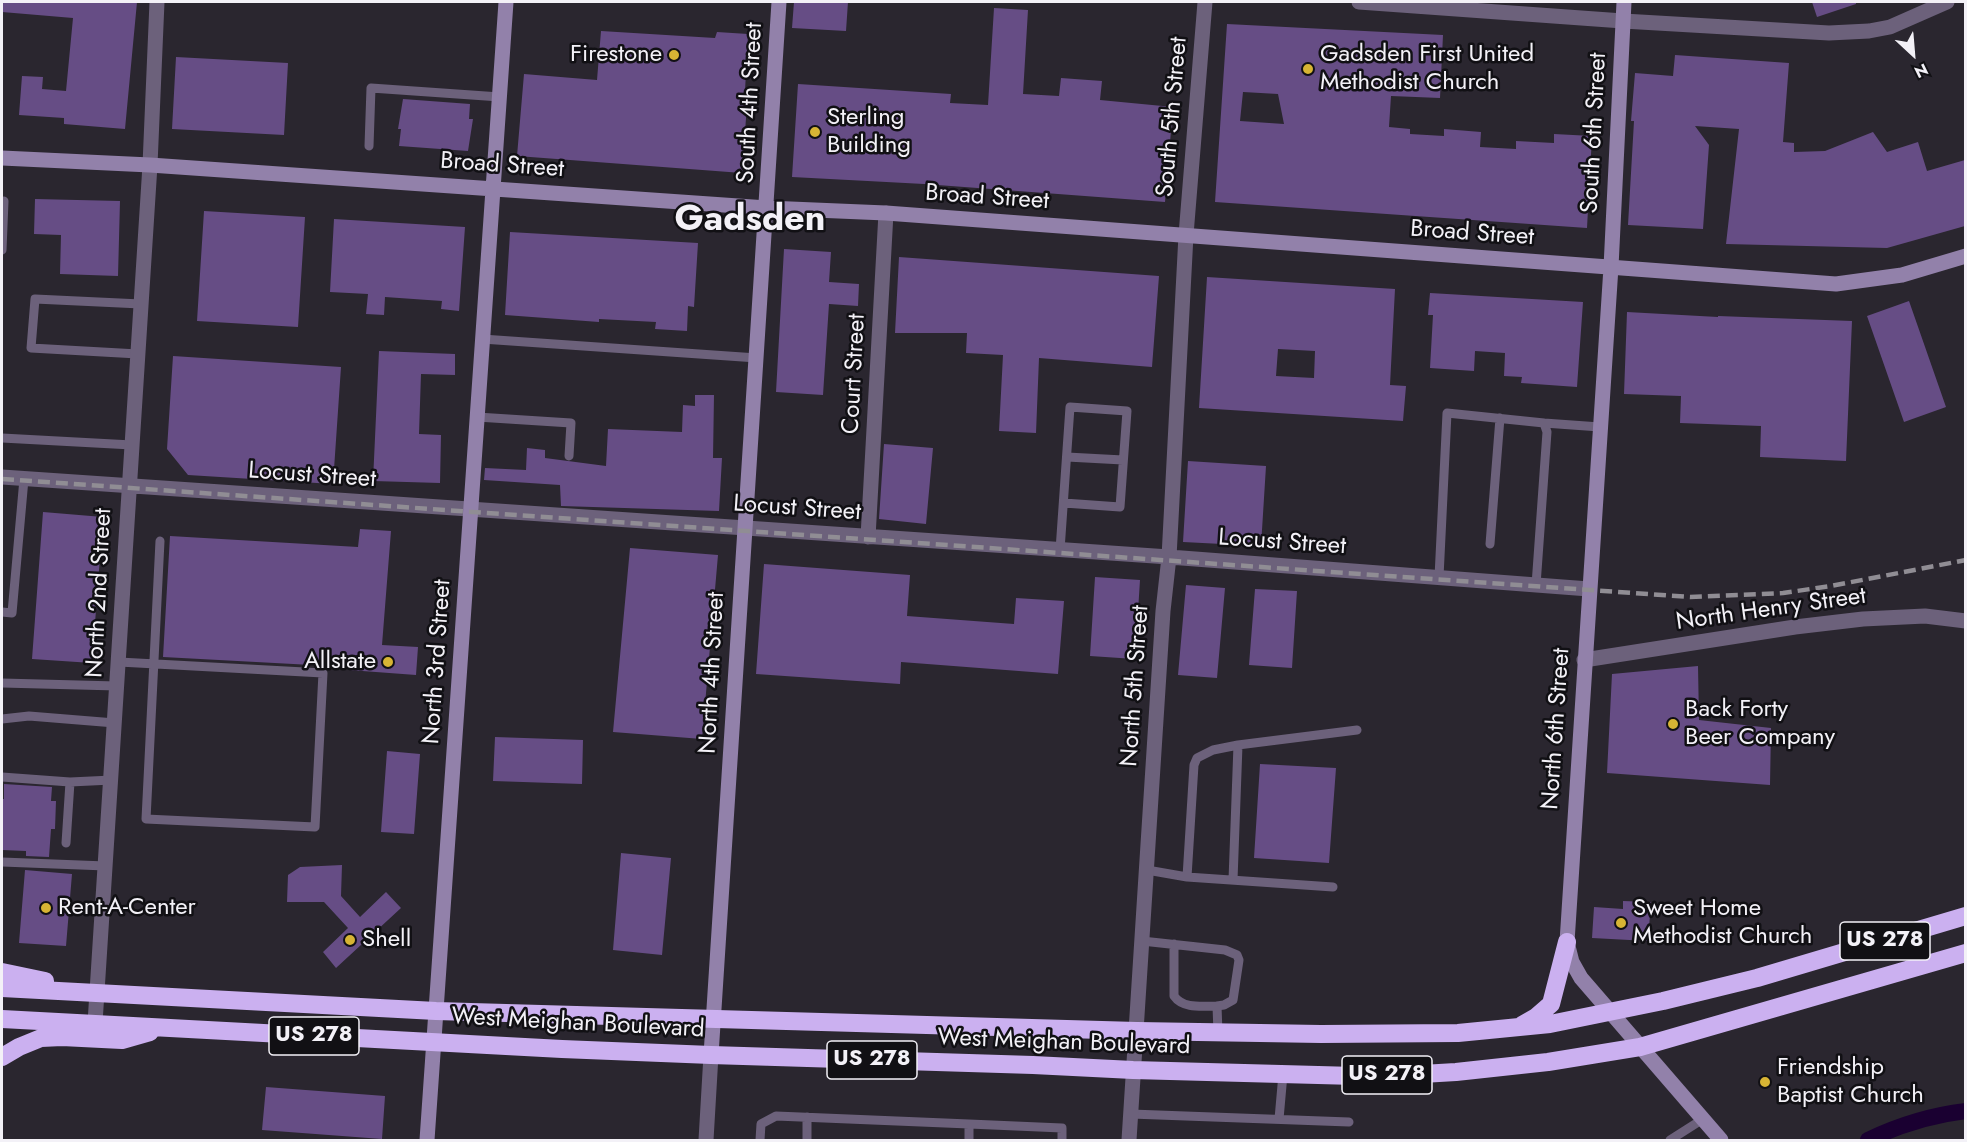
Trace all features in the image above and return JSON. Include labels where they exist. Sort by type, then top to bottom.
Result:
[{"type":"highway","name":"West Meighan Boulevard","points":[[2,988],[96,991],[436,1011],[1218,1033],[1458,1034],[1550,1024],[1757,978],[1965,916]]},
{"type":"highway","points":[[1518,1028],[1551,1004],[1567,942]]},
{"type":"highway","name":"West Meighan Boulevard","points":[[2,1019],[711,1055],[1354,1076],[1455,1072],[1548,1062],[1640,1047],[1965,953]]},
{"type":"highway","points":[[2,972],[96,991]]},
{"type":"highway","points":[[2,1057],[41,1038],[122,1040],[150,1032],[194,1030]]},
{"type":"main road","name":"North 3rd Street","points":[[427,1140],[506,2]]},
{"type":"main road","name":"South 4th Street","points":[[767,208],[779,2]]},
{"type":"main road","name":"South 6th Street","points":[[1611,267],[1624,2]]},
{"type":"main road","name":"Broad Street","points":[[2,158],[150,165],[767,208],[886,213],[1836,284],[1902,275],[1965,256]]},
{"type":"main road","name":"North 4th Street","points":[[711,1055],[744,528],[767,208]]},
{"type":"main road","name":"North 6th Street","points":[[1611,267],[1567,942],[1572,962],[1581,978],[1721,1140]]},
{"type":"street","name":"North 2nd Street","points":[[95,1023],[150,165],[157,2]]},
{"type":"street","name":"South 5th Street","points":[[1186,235],[1205,2]]},
{"type":"street","points":[[1359,2],[1830,33],[1869,31],[1890,27],[1947,2]]},
{"type":"street","name":"Court Street","points":[[868,537],[886,213]]},
{"type":"street","name":"North 5th Street","points":[[1129,1140],[1163,611],[1169,557],[1186,235]]},
{"type":"street","name":"Locust Street","points":[[2,477],[1169,557],[1589,589]]},
{"type":"street","name":"North Henry Street","points":[[1584,660],[1795,627],[1863,619],[1925,616],[1965,621]]},
{"type":"street","name":"North 4th Street","points":[[706,1140],[711,1055]]},
{"type":"lane","points":[[369,146],[371,88],[500,97]]},
{"type":"lane","points":[[2,250],[4,201]]},
{"type":"lane","points":[[138,354],[31,348],[36,299],[141,304]]},
{"type":"lane","points":[[482,339],[757,358]]},
{"type":"lane","points":[[1060,550],[1070,407],[1127,411],[1120,507],[1064,503]]},
{"type":"lane","points":[[1439,577],[1447,413],[1600,427]]},
{"type":"lane","points":[[477,417],[571,423],[569,456]]},
{"type":"lane","points":[[1490,544],[1500,418]]},
{"type":"lane","points":[[1536,585],[1548,432],[1544,423]]},
{"type":"lane","points":[[2,438],[132,446]]},
{"type":"lane","points":[[1067,457],[1123,460]]},
{"type":"lane","points":[[2,612],[12,613],[24,479]]},
{"type":"lane","points":[[119,662],[154,664],[323,673],[315,827],[146,819],[154,664],[160,541]]},
{"type":"lane","points":[[2,683],[117,686]]},
{"type":"lane","points":[[2,719],[29,716],[115,723]]},
{"type":"lane","points":[[1187,877],[1194,765],[1197,758],[1213,750],[1238,745],[1357,730]]},
{"type":"lane","points":[[1233,880],[1238,745]]},
{"type":"lane","points":[[2,777],[70,782],[112,780]]},
{"type":"lane","points":[[66,843],[70,782]]},
{"type":"lane","points":[[2,862],[106,866]]},
{"type":"lane","points":[[1147,870],[1187,877],[1333,887]]},
{"type":"lane","points":[[1903,935],[1913,969]]},
{"type":"lane","points":[[1142,941],[1174,944],[1225,950],[1237,956],[1239,960],[1233,1000],[1217,1006],[1190,1006],[1177,1000],[1172,986],[1174,944]]},
{"type":"lane","points":[[1217,1006],[1218,1033]]},
{"type":"lane","points":[[1280,1119],[1283,1074]]},
{"type":"lane","points":[[1131,1114],[1349,1122]]},
{"type":"lane","points":[[760,1140],[761,1124],[776,1116],[1062,1128],[1062,1140]]},
{"type":"lane","points":[[807,1117],[807,1140]]},
{"type":"lane","points":[[1670,1140],[1703,1119]]},
{"type":"lane","points":[[969,1124],[969,1140]]},
{"type":"building","points":[[2,2],[137,2],[125,129],[64,124],[64,118],[19,115],[22,76],[43,77],[42,89],[66,91],[73,18],[2,12]]},
{"type":"building","points":[[794,2],[848,2],[846,31],[792,28]]},
{"type":"building","points":[[1812,2],[1856,2],[1856,4],[1817,17]]},
{"type":"building","points":[[994,8],[1028,10],[1023,94],[1059,96],[1061,78],[1102,81],[1100,100],[1173,107],[1165,202],[924,184],[792,177],[798,84],[951,94],[950,103],[988,105]]},
{"type":"building","points":[[1227,24],[1443,35],[1440,98],[1391,96],[1389,127],[1410,129],[1410,134],[1444,136],[1444,129],[1481,132],[1480,147],[1516,149],[1516,141],[1554,143],[1554,134],[1592,136],[1587,228],[1215,202]],"holes":[[[1243,92],[1278,94],[1284,124],[1240,121]]]},
{"type":"building","points":[[601,31],[715,38],[717,32],[748,34],[745,91],[748,91],[742,173],[517,156],[524,74],[597,80]]},
{"type":"building","points":[[1675,55],[1789,63],[1783,142],[1794,143],[1794,152],[1825,151],[1873,132],[1887,152],[1918,142],[1927,171],[1965,160],[1965,226],[1887,248],[1726,244],[1739,129],[1695,126],[1709,145],[1703,229],[1628,225],[1635,73],[1673,76]]},
{"type":"building","points":[[176,57],[288,63],[284,135],[172,129]]},
{"type":"building","points":[[403,99],[470,104],[469,119],[473,119],[468,151],[399,146],[401,129],[398,129]]},
{"type":"building","points":[[35,199],[120,201],[118,276],[60,274],[61,235],[34,234]]},
{"type":"building","points":[[204,211],[305,217],[298,327],[197,321]]},
{"type":"building","points":[[334,219],[465,227],[459,311],[441,309],[442,301],[385,297],[384,315],[366,314],[368,294],[330,292]]},
{"type":"building","points":[[510,232],[698,243],[694,307],[688,306],[687,331],[655,329],[656,322],[599,319],[599,322],[505,315]]},
{"type":"building","points":[[784,249],[831,252],[829,282],[859,284],[858,306],[829,304],[823,395],[776,392]]},
{"type":"building","points":[[899,257],[1159,276],[1152,367],[1039,358],[1036,433],[999,431],[1003,355],[966,353],[967,333],[895,333]]},
{"type":"building","points":[[1207,277],[1395,289],[1390,385],[1406,386],[1403,421],[1199,408]],"holes":[[[1278,349],[1315,351],[1314,378],[1276,376]]]},
{"type":"building","points":[[1430,293],[1583,302],[1577,387],[1521,383],[1522,377],[1504,376],[1505,353],[1475,351],[1474,371],[1430,368],[1433,315],[1428,315]]},
{"type":"building","points":[[1909,301],[1946,407],[1904,422],[1867,316]]},
{"type":"building","points":[[1627,312],[1852,321],[1846,461],[1760,457],[1761,426],[1680,423],[1681,396],[1624,394]]},
{"type":"building","points":[[379,351],[455,354],[455,375],[421,374],[419,434],[441,435],[440,483],[373,481]]},
{"type":"building","points":[[173,356],[341,367],[333,484],[188,475],[167,449]]},
{"type":"building","points":[[695,395],[714,395],[713,458],[722,458],[719,511],[561,506],[560,485],[484,480],[485,468],[526,470],[527,448],[545,450],[545,458],[606,466],[608,429],[682,432],[683,405],[695,406]]},
{"type":"building","points":[[884,444],[933,448],[926,524],[879,519]]},
{"type":"building","points":[[1188,461],[1266,466],[1261,546],[1183,542]]},
{"type":"building","points":[[43,512],[103,517],[92,663],[32,659]]},
{"type":"building","points":[[360,529],[391,531],[382,645],[418,647],[416,675],[349,670],[349,667],[163,657],[170,536],[358,547]]},
{"type":"building","points":[[630,548],[718,555],[702,739],[613,732]]},
{"type":"building","points":[[764,564],[910,575],[907,616],[1014,624],[1016,598],[1064,601],[1058,674],[901,662],[900,684],[756,674]]},
{"type":"building","points":[[1095,577],[1140,580],[1135,659],[1090,656]]},
{"type":"building","points":[[1186,585],[1225,588],[1217,678],[1178,675]]},
{"type":"building","points":[[1255,589],[1297,591],[1292,668],[1249,665]]},
{"type":"building","name":"Back Forty Beer Company","points":[[1698,666],[1699,720],[1771,728],[1770,785],[1607,773],[1612,674]]},
{"type":"building","points":[[495,737],[583,740],[582,784],[493,781]]},
{"type":"building","points":[[387,751],[420,754],[414,834],[381,832]]},
{"type":"building","points":[[1260,764],[1336,768],[1329,863],[1254,858]]},
{"type":"building","points":[[4,784],[52,787],[51,801],[56,801],[55,829],[51,829],[49,857],[26,856],[26,851],[2,850]]},
{"type":"building","points":[[621,853],[671,858],[662,955],[613,950]]},
{"type":"building","points":[[342,865],[341,896],[360,917],[386,892],[401,908],[336,968],[323,952],[348,928],[324,902],[287,902],[288,875],[300,867]]},
{"type":"building","name":"Rent-A-Center","points":[[25,870],[72,874],[66,946],[19,943]]},
{"type":"building","name":"Sweet Home Methodist Church","points":[[1623,901],[1651,902],[1648,941],[1592,938],[1594,907],[1623,909]]},
{"type":"building","points":[[266,1087],[385,1096],[382,1139],[262,1130]]},
{"type":"waterway","points":[[1868,1140],[1916,1121],[1966,1111]]},
{"type":"railway","points":[[2,479],[1690,597],[1783,593],[1966,560]]},
{"type":"place","name":"Firestone","points":[[674,55]]},
{"type":"place","name":"Gadsden First United Methodist Church","points":[[1308,69]]},
{"type":"place","name":"Sterling Building","points":[[815,132]]},
{"type":"place","name":"Allstate","points":[[388,662]]},
{"type":"place","name":"Back Forty Beer Company","points":[[1673,724]]},
{"type":"place","name":"Rent-A-Center","points":[[46,908]]},
{"type":"place","name":"Sweet Home Methodist Church","points":[[1621,923]]},
{"type":"place","name":"Shell","points":[[350,940]]},
{"type":"place","name":"Friendship Baptist Church","points":[[1765,1082]]},
{"type":"district","name":"Gadsden","points":[[750,221]]}]
